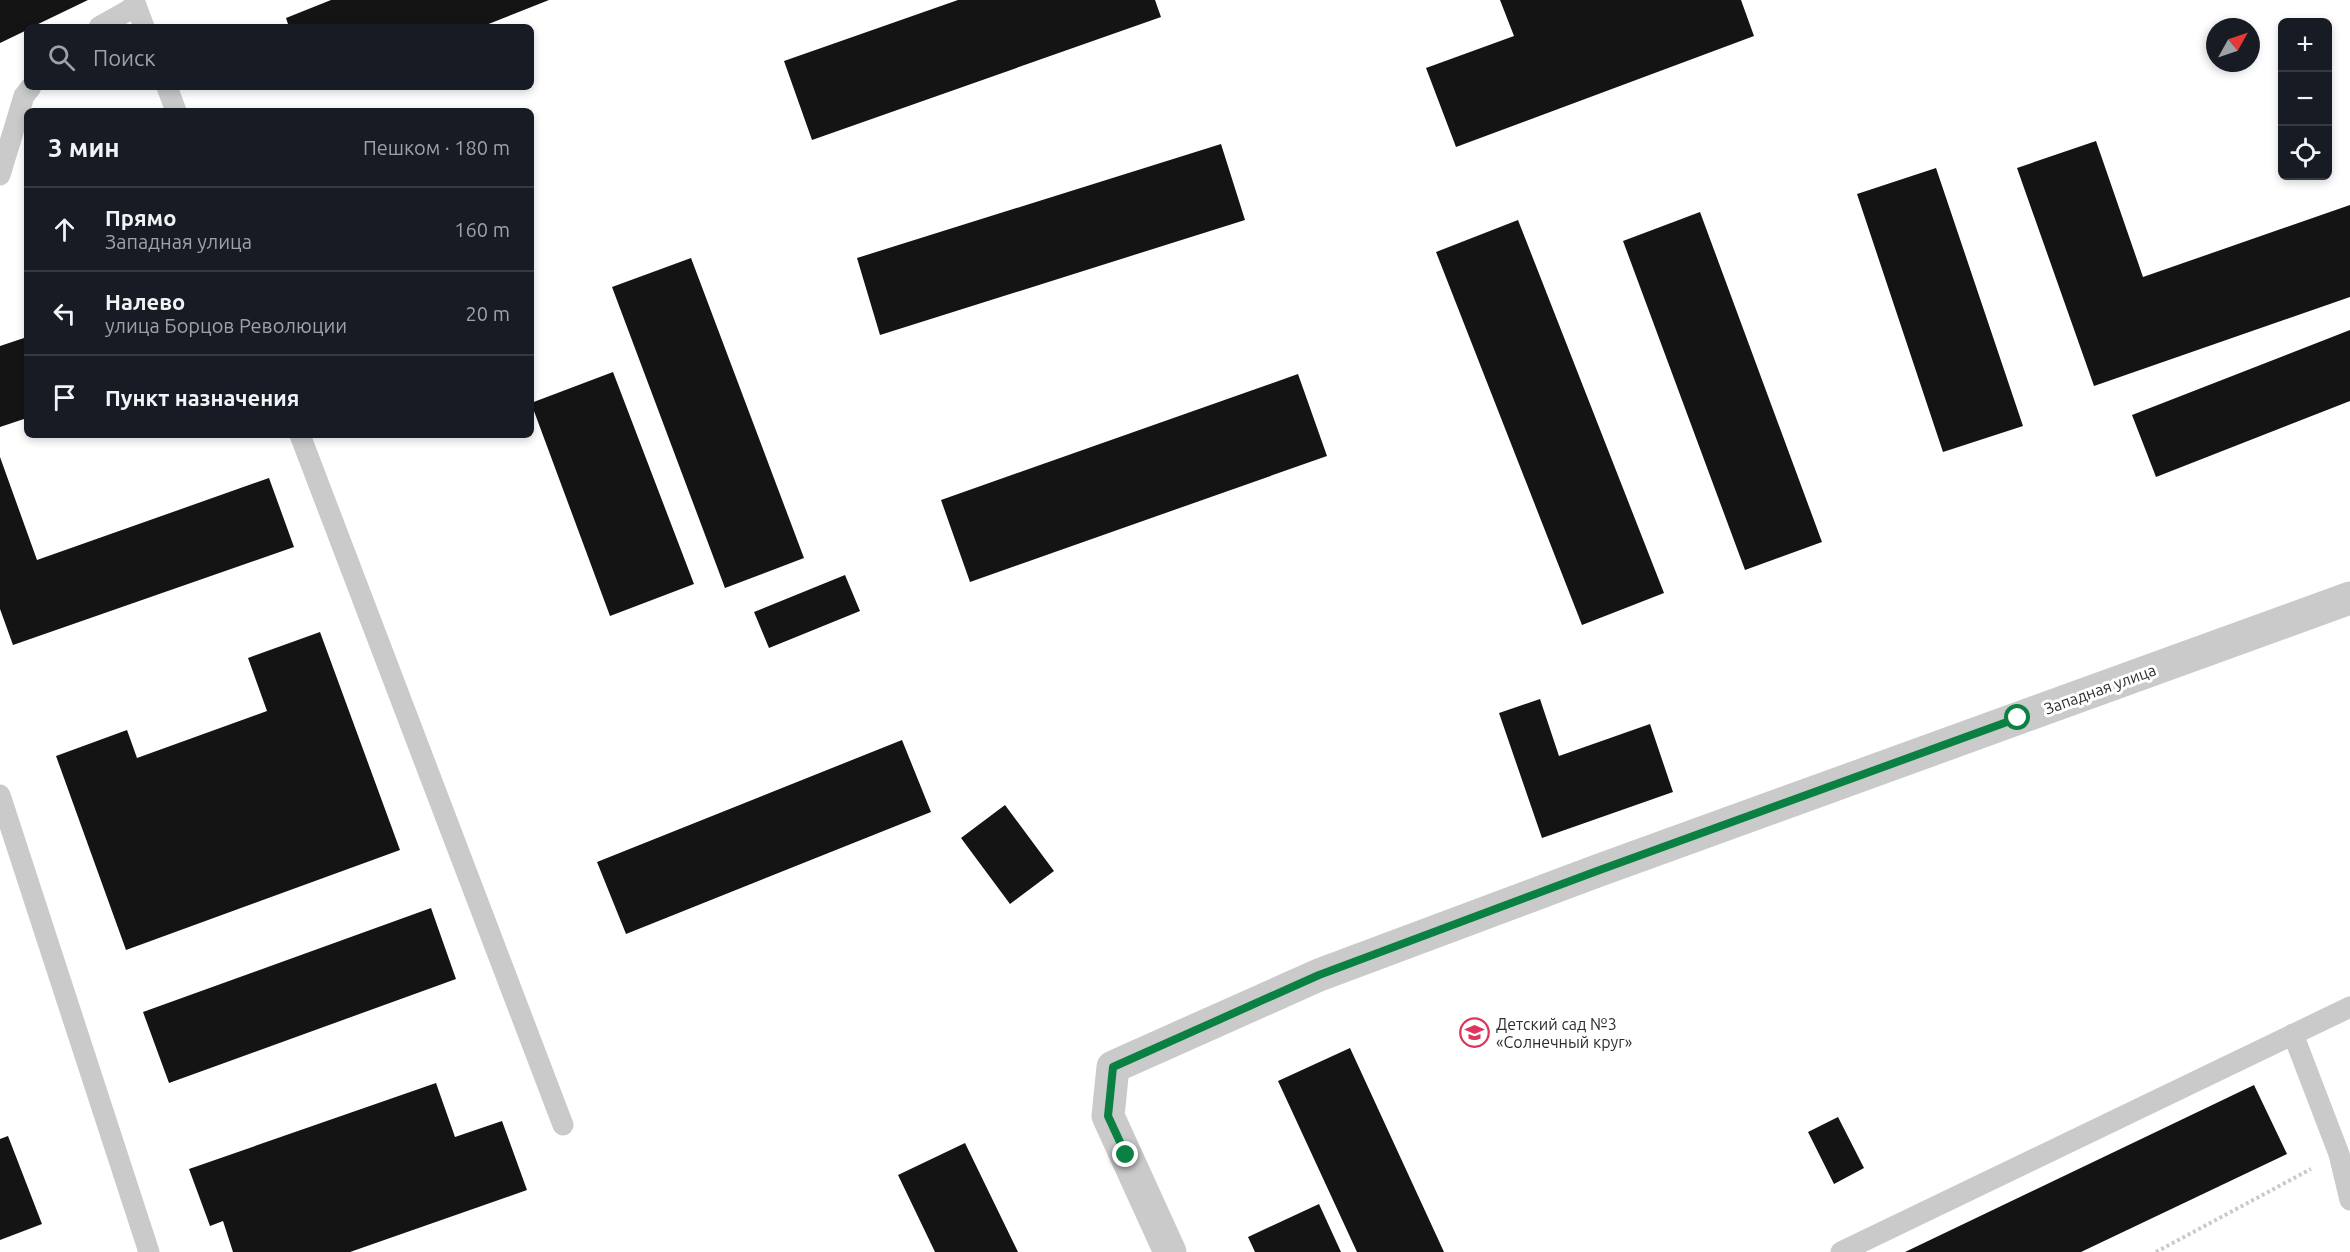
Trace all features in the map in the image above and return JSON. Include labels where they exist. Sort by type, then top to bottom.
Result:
[{"type":"street","name":"Западная улица","points":[[1170,1252],[1108,1116],[1113,1067],[1319,975],[1620,863],[2350,598]]},
{"type":"lane","points":[[104,24],[135,3],[143,24]]},
{"type":"lane","points":[[0,175],[24,96],[29,90]]},
{"type":"lane","points":[[168,90],[175,108]]},
{"type":"lane","points":[[301,438],[563,1125]]},
{"type":"lane","points":[[0,795],[149,1252]]},
{"type":"lane","points":[[1841,1252],[2350,1007]]},
{"type":"lane","points":[[2293,1034],[2339,1154],[2350,1200]]},
{"type":"path","points":[[2156,1252],[2339,1154]]},
{"type":"building","points":[[0,0],[88,0],[38,24],[24,24],[24,31],[0,43]]},
{"type":"building","points":[[331,0],[549,0],[489,24],[288,24],[286,18]]},
{"type":"building","points":[[958,0],[1155,0],[1161,17],[812,140],[784,61]]},
{"type":"building","points":[[1500,0],[1741,0],[1754,36],[1456,147],[1426,68],[1514,36]]},
{"type":"building","points":[[2096,141],[2143,277],[2350,205],[2350,297],[2094,386],[2017,168]]},
{"type":"building","points":[[1221,144],[1245,220],[880,335],[857,258]]},
{"type":"building","points":[[1936,168],[2023,426],[1943,452],[1857,194]]},
{"type":"building","points":[[1700,212],[1822,542],[1745,570],[1623,241]]},
{"type":"building","points":[[1518,220],[1664,593],[1582,625],[1436,252]]},
{"type":"building","points":[[691,258],[804,558],[725,588],[612,287]]},
{"type":"building","points":[[2350,330],[2350,401],[2156,477],[2132,415]]},
{"type":"building","points":[[24,338],[24,419],[0,427],[0,346]]},
{"type":"building","points":[[613,372],[694,584],[610,616],[534,411],[534,402]]},
{"type":"building","points":[[1298,374],[1327,456],[970,582],[941,500]]},
{"type":"building","points":[[0,457],[37,560],[269,478],[294,547],[13,645],[0,609]]},
{"type":"building","points":[[845,575],[860,611],[769,648],[754,612]]},
{"type":"building","points":[[320,632],[400,850],[126,950],[56,756],[127,730],[137,758],[267,711],[248,658]]},
{"type":"building","points":[[1540,699],[1559,756],[1650,724],[1673,792],[1542,838],[1499,713]]},
{"type":"building","points":[[902,740],[931,812],[626,934],[597,862]]},
{"type":"building","points":[[1005,805],[1054,871],[1010,904],[961,838]]},
{"type":"building","points":[[431,908],[456,979],[169,1083],[143,1012]]},
{"type":"building","points":[[1350,1048],[1444,1252],[1357,1252],[1278,1081]]},
{"type":"building","points":[[436,1083],[455,1137],[502,1121],[527,1190],[350,1252],[233,1252],[223,1221],[210,1226],[189,1169]]},
{"type":"building","points":[[2254,1085],[2287,1154],[2081,1252],[1905,1252]]},
{"type":"building","points":[[1838,1117],[1864,1168],[1834,1184],[1808,1132]]},
{"type":"building","points":[[8,1136],[42,1224],[0,1240],[0,1139]]},
{"type":"building","points":[[965,1143],[1018,1252],[935,1252],[898,1175]]},
{"type":"building","points":[[1319,1204],[1341,1252],[1255,1252],[1248,1237]]},
{"type":"place","name":"Детский сад №3 «Солнечный круг»","points":[[1475,1033]]},
{"type":"route","points":[[1126,1155],[1108,1116],[1113,1067],[1319,975],[2018,718]]}]
